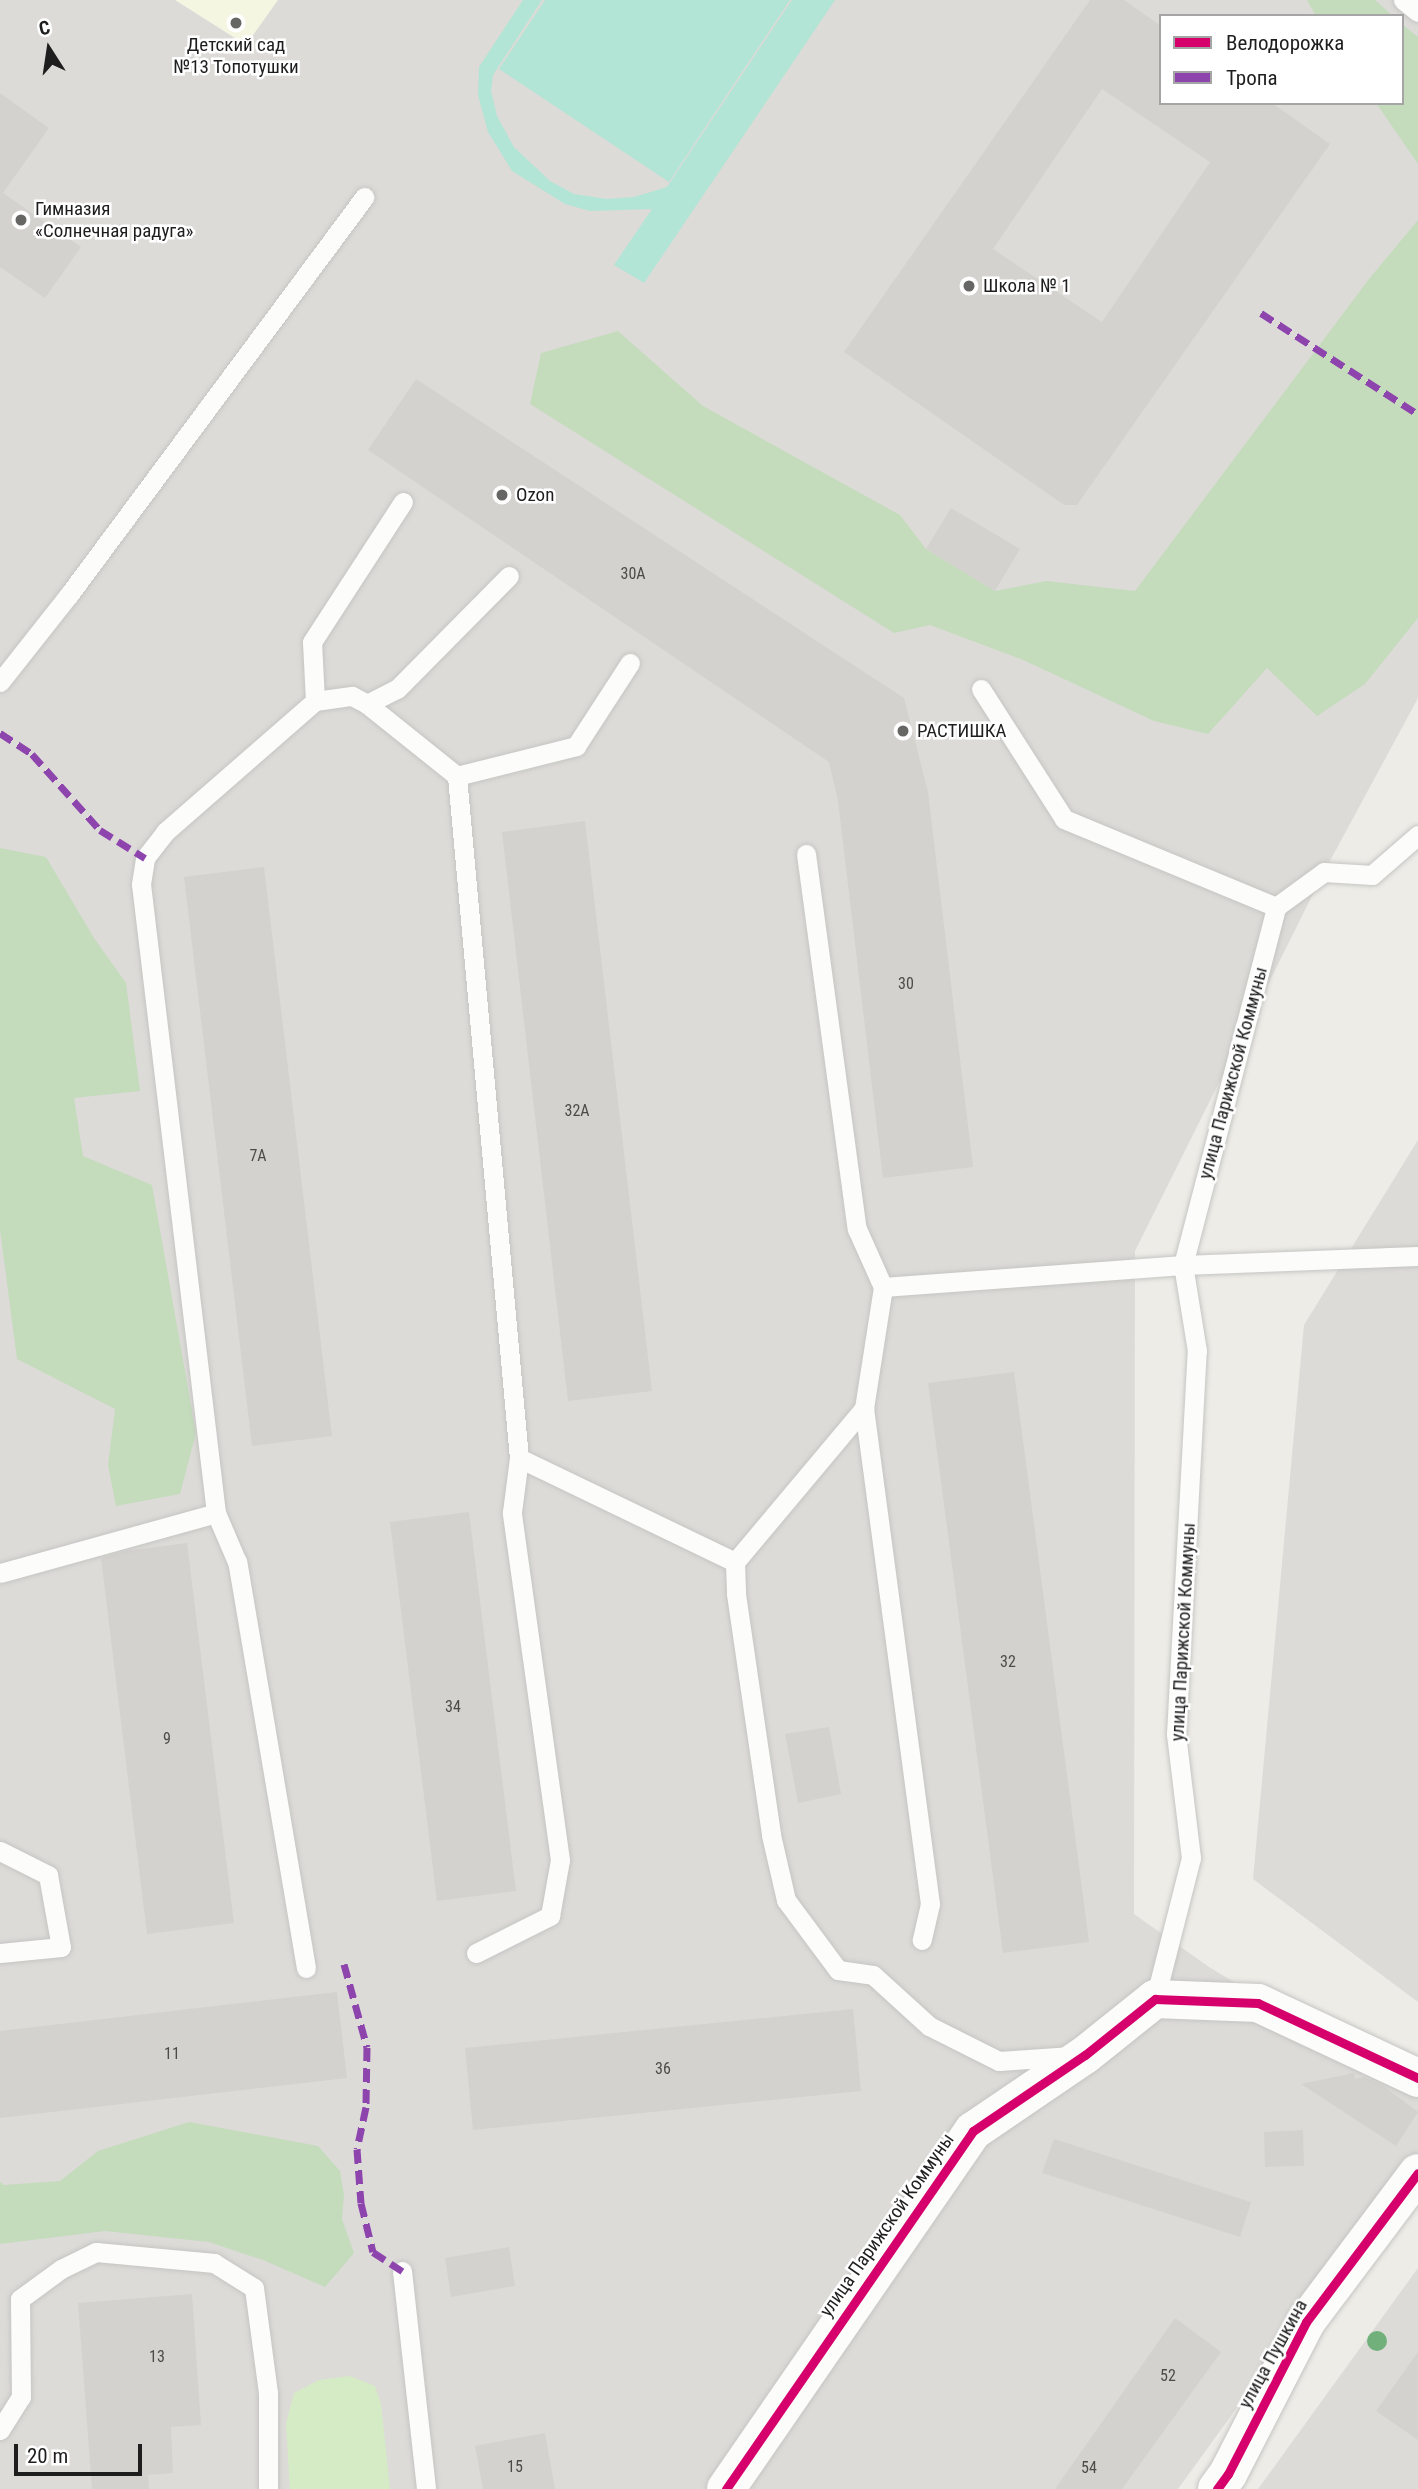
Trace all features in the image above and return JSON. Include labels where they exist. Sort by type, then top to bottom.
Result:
[{"type":"street","name":"улица Парижской Коммуны","points":[[726,2489],[973,2131],[1084,2055],[1155,1999]]},
{"type":"street","points":[[1155,1999],[1258,2003],[1418,2078]]},
{"type":"street","name":"улица Пушкина","points":[[1217,2489],[1228,2474],[1306,2322],[1418,2173]]},
{"type":"lane","points":[[1403,0],[1418,12]]},
{"type":"lane","points":[[0,682],[85,575],[364,197]]},
{"type":"lane","points":[[315,701],[312,642],[403,502]]},
{"type":"lane","points":[[367,704],[397,689],[509,576]]},
{"type":"lane","points":[[457,776],[576,746],[629,663]]},
{"type":"lane","points":[[981,689],[1064,819],[1276,907],[1324,872],[1372,875],[1418,835]]},
{"type":"lane","points":[[306,1968],[237,1562],[216,1513],[141,884],[145,859],[165,832],[315,701],[352,696],[367,704],[457,776],[519,1458],[512,1512],[560,1860],[550,1916],[476,1953]]},
{"type":"lane","points":[[806,855],[857,1229],[883,1287],[864,1408],[930,1904],[922,1940]]},
{"type":"lane","name":"улица Парижской Коммуны","points":[[1155,1999],[1191,1858],[1176,1734],[1197,1350],[1184,1265],[1276,907]]},
{"type":"lane","points":[[883,1287],[1184,1265],[1418,1256]]},
{"type":"lane","points":[[864,1408],[735,1562],[736,1594],[771,1835],[786,1900],[838,1970],[873,1975],[929,2026],[999,2061],[1084,2055]]},
{"type":"lane","points":[[519,1458],[735,1562]]},
{"type":"lane","points":[[0,1573],[216,1513]]},
{"type":"lane","points":[[0,1852],[48,1875],[61,1947],[0,1953]]},
{"type":"lane","points":[[0,2430],[21,2397],[20,2299],[61,2269],[96,2252],[215,2263],[254,2288],[268,2393],[268,2489]]},
{"type":"lane","points":[[402,2271],[426,2489]]},
{"type":"shaded area","points":[[0,0],[1418,0],[1418,698],[1324,872],[1135,1251],[1134,1914],[1209,1967],[1418,2093],[1418,2158],[1178,2489],[0,2489]]},
{"type":"shaded area","name":"Детский сад №13 Топотушки","points":[[175,0],[278,0],[246,45]]},
{"type":"shaded area","points":[[1418,1140],[1418,2002],[1253,1879],[1304,1325]]},
{"type":"shaded area","points":[[1418,2268],[1418,2489],[1258,2489]]},
{"type":"green space","points":[[523,0],[542,0],[493,75],[491,91],[497,116],[514,147],[550,181],[574,194],[607,199],[634,197],[667,187],[792,0],[835,0],[644,283],[614,265],[652,209],[590,211],[565,204],[512,171],[488,132],[478,95],[479,67]]},
{"type":"green space","points":[[545,0],[790,0],[669,182],[499,69]]},
{"type":"green space","points":[[1307,0],[1375,0],[1391,14],[1315,14]]},
{"type":"green space","points":[[1404,26],[1418,37],[1418,164],[1377,105],[1404,105]]},
{"type":"green space","points":[[1418,220],[1418,618],[1365,684],[1317,716],[1267,668],[1208,734],[1154,721],[1021,659],[930,625],[894,633],[530,404],[541,353],[618,331],[703,406],[900,515],[926,549],[995,591],[1046,581],[1135,591],[1369,279]]},
{"type":"green space","points":[[0,848],[46,857],[94,938],[126,983],[140,1091],[74,1098],[83,1156],[152,1185],[196,1433],[180,1494],[116,1506],[108,1465],[115,1409],[17,1359],[0,1230]]},
{"type":"green space","points":[[189,2122],[318,2146],[340,2171],[344,2195],[342,2219],[354,2253],[325,2287],[263,2260],[209,2242],[105,2231],[0,2244],[0,2182],[4,2185],[60,2181],[98,2151]]},
{"type":"green space","points":[[350,2376],[375,2386],[381,2404],[390,2489],[290,2489],[286,2424],[294,2393],[319,2380]]},
{"type":"building","name":"Школа № 1","points":[[1090,0],[1124,0],[1159,25],[1159,105],[1275,105],[1330,144],[1077,505],[1064,505],[844,352]],"holes":[[[1102,89],[1210,162],[1102,322],[993,249]]]},
{"type":"building","name":"Гимназия «Солнечная радуга»","points":[[0,93],[49,128],[3,193],[81,247],[45,298],[0,267]]},
{"type":"building","points":[[416,379],[904,698],[928,792],[973,1167],[883,1178],[838,801],[829,762],[368,450]]},
{"type":"building","points":[[951,508],[1020,549],[995,591],[926,549]]},
{"type":"building","points":[[585,821],[652,1391],[568,1401],[502,832]]},
{"type":"building","points":[[264,867],[332,1436],[252,1446],[184,877]]},
{"type":"building","points":[[1014,1372],[1089,1942],[1003,1953],[928,1383]]},
{"type":"building","points":[[469,1512],[516,1891],[437,1901],[390,1522]]},
{"type":"building","points":[[187,1543],[234,1923],[147,1934],[101,1558],[126,1551]]},
{"type":"building","points":[[829,1727],[841,1794],[798,1803],[785,1734]]},
{"type":"building","points":[[337,1992],[347,2078],[0,2118],[0,2031]]},
{"type":"building","points":[[853,2009],[861,2091],[473,2130],[465,2048]]},
{"type":"building","points":[[1354,2073],[1355,2079],[1364,2077],[1382,2085],[1418,2112],[1396,2146],[1301,2084]]},
{"type":"building","points":[[1303,2130],[1304,2166],[1265,2167],[1264,2132]]},
{"type":"building","points":[[1054,2139],[1251,2202],[1240,2237],[1042,2173]]},
{"type":"building","points":[[509,2247],[515,2286],[451,2297],[445,2258]]},
{"type":"building","points":[[192,2294],[201,2425],[171,2427],[173,2473],[148,2475],[149,2489],[92,2489],[78,2303]]},
{"type":"building","points":[[1175,2318],[1221,2352],[1122,2489],[1055,2489]]},
{"type":"building","points":[[1418,2352],[1418,2440],[1376,2411]]},
{"type":"building","points":[[545,2433],[555,2489],[483,2489],[475,2446]]},
{"type":"marked path","points":[[1261,313],[1418,414]]},
{"type":"marked path","points":[[0,733],[32,754],[100,830],[145,858]]},
{"type":"marked path","points":[[344,1964],[367,2047],[366,2107],[357,2149],[361,2203],[373,2252],[402,2271]]},
{"type":"cycle path","points":[[726,2489],[973,2131],[1085,2055],[1155,1999],[1258,2003],[1418,2078]]},
{"type":"cycle path","points":[[1217,2489],[1228,2474],[1306,2322],[1418,2173]]},
{"type":"place","name":"Детский сад №13 Топотушки","points":[[236,23]]},
{"type":"place","name":"Гимназия «Солнечная радуга»","points":[[21,220]]},
{"type":"place","name":"Школа № 1","points":[[969,286]]},
{"type":"place","name":"Ozon","points":[[502,495]]},
{"type":"place","name":"РАСТИШКА","points":[[903,731]]}]
